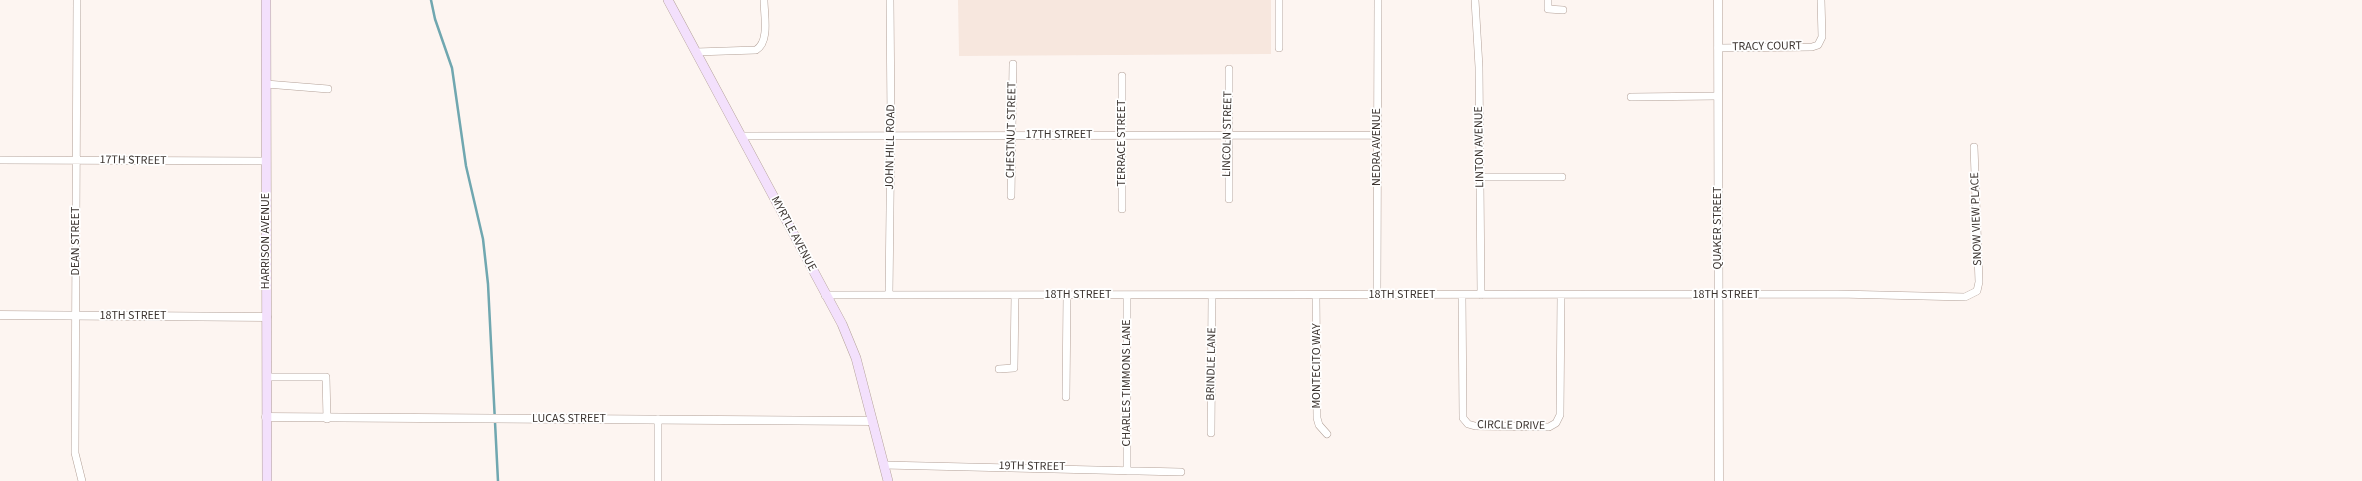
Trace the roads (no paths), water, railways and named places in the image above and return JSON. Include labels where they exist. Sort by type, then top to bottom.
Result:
[{"type":"main road","name":"HARRISON AVENUE","points":[[266,0],[267,481]]},
{"type":"main road","name":"MYRTLE AVENUE","points":[[668,0],[825,295],[856,358],[888,481]]},
{"type":"street","name":"DEAN STREET","points":[[76,0],[75,453],[82,481]]},
{"type":"street","points":[[696,52],[756,50],[761,47],[764,38],[764,0]]},
{"type":"street","name":"JOHN HILL ROAD","points":[[889,295],[891,135],[890,0]]},
{"type":"street","points":[[1279,0],[1279,48]]},
{"type":"street","name":"NEDRA AVENUE","points":[[1377,295],[1378,0]]},
{"type":"street","name":"LINTON AVENUE","points":[[1475,0],[1479,67],[1481,295]]},
{"type":"street","points":[[1548,0],[1548,9],[1563,10]]},
{"type":"street","name":"QUAKER STREET","points":[[1718,0],[1719,481]]},
{"type":"street","name":"TRACY COURT","points":[[1718,48],[1812,47],[1818,45],[1822,37],[1821,0]]},
{"type":"street","name":"CHESTNUT STREET","points":[[1011,196],[1013,64]]},
{"type":"street","name":"LINCOLN STREET","points":[[1229,69],[1229,199]]},
{"type":"street","name":"TERRACE STREET","points":[[1122,76],[1122,209]]},
{"type":"street","points":[[266,84],[328,90]]},
{"type":"street","points":[[1631,97],[1718,96]]},
{"type":"street","name":"17TH STREET","points":[[741,136],[1228,134],[1377,135]]},
{"type":"street","name":"SNOW VIEW PLACE","points":[[1974,147],[1979,282],[1977,291]]},
{"type":"street","name":"17TH STREET","points":[[0,160],[266,161]]},
{"type":"street","points":[[1481,177],[1562,177]]},
{"type":"street","name":"18TH STREET","points":[[825,295],[1838,294],[1960,298],[1969,296],[1977,291]]},
{"type":"street","points":[[999,369],[1014,368],[1015,295]]},
{"type":"street","points":[[1066,397],[1067,295]]},
{"type":"street","name":"CHARLES TIMMONS LANE","points":[[1127,295],[1127,471]]},
{"type":"street","name":"BRINDLE LANE","points":[[1211,433],[1212,295]]},
{"type":"street","name":"MONTECITO WAY","points":[[1316,295],[1317,418],[1319,425],[1327,434]]},
{"type":"street","name":"CIRCLE DRIVE","points":[[1462,295],[1463,418],[1468,424],[1476,426],[1549,427],[1556,423],[1560,415],[1561,295]]},
{"type":"street","name":"18TH STREET","points":[[0,315],[267,316]]},
{"type":"street","points":[[267,377],[326,377],[327,419]]},
{"type":"street","name":"LUCAS STREET","points":[[266,417],[327,419],[658,419],[872,421]]},
{"type":"street","points":[[658,419],[658,481]]},
{"type":"street","name":"19TH STREET","points":[[884,465],[1181,472]]},
{"type":"waterway","points":[[431,0],[435,19],[452,68],[466,166],[483,239],[488,284],[498,481]]}]
